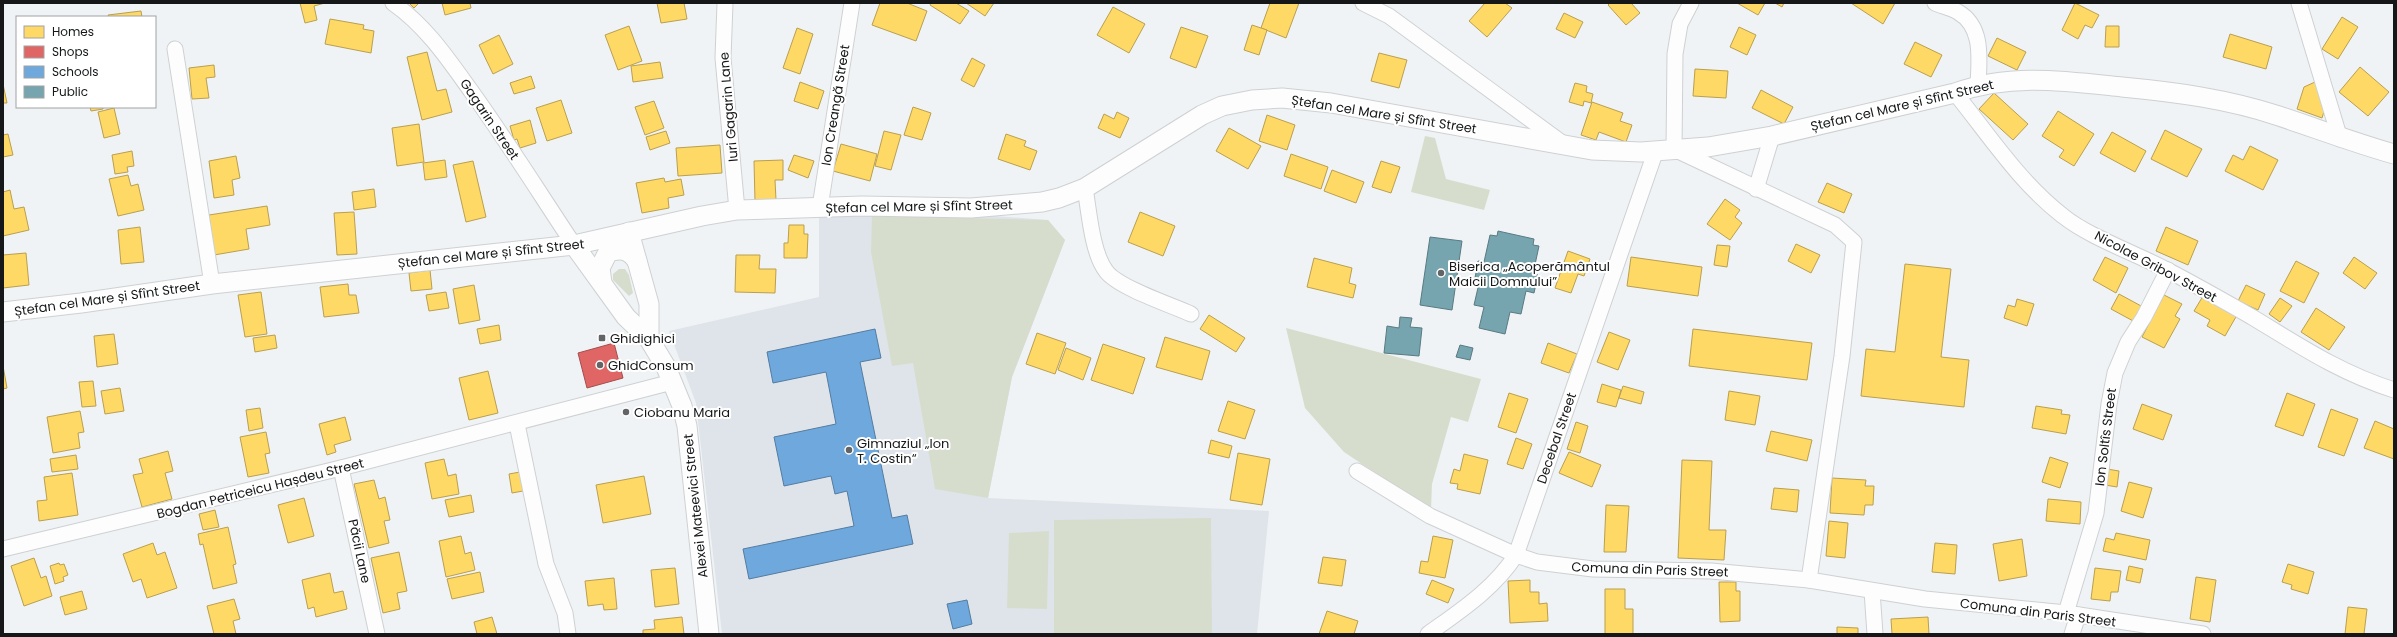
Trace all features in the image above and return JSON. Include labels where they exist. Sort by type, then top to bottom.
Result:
[{"type":"street","name":"Gagarin Street","points":[[393,3],[410,15],[442,51],[485,111],[574,245]]},
{"type":"street","name":"Iuri Gagarin Lane","points":[[724,3],[723,58],[737,210]]},
{"type":"street","name":"Ion Creangă Street","points":[[820,207],[833,113],[852,3]]},
{"type":"street","points":[[1363,3],[1391,9],[1565,145]]},
{"type":"street","points":[[1665,150],[1675,54],[1680,24],[1691,3]]},
{"type":"street","points":[[1935,3],[1957,11],[1973,27],[1978,40],[1978,85]]},
{"type":"street","points":[[2299,3],[2340,138]]},
{"type":"street","name":"Ștefan cel Mare și Sfînt Street","points":[[175,49],[212,284]]},
{"type":"street","name":"Ștefan cel Mare și Sfînt Street","points":[[3,312],[81,303],[212,284],[574,245],[737,210],[820,207],[971,208],[1008,206],[1058,198],[1085,188],[1202,115],[1222,106],[1252,100],[1282,98],[1331,103],[1565,145],[1620,152],[1708,147],[1772,136],[1955,93],[1978,85],[2029,79],[2059,80],[2165,91],[2222,100],[2279,116],[2340,138],[2394,154]]},
{"type":"street","name":"Nicolae Gribov Street","points":[[1955,93],[2019,172],[2058,212],[2084,229],[2168,270],[2251,317],[2328,364],[2372,383],[2394,390]]},
{"type":"street","points":[[1756,188],[1772,136]]},
{"type":"street","name":"Ștefan cel Mare și Sfînt Street","points":[[1665,150],[1756,188],[1835,225],[1854,242],[1842,356],[1828,435],[1809,580]]},
{"type":"street","name":"Decebal Street","points":[[1516,555],[1665,150]]},
{"type":"street","points":[[1085,188],[1098,256],[1106,272],[1120,283],[1191,314]]},
{"type":"street","points":[[629,232],[649,304],[650,339]]},
{"type":"street","points":[[574,245],[626,317],[650,339]]},
{"type":"street","points":[[602,283],[600,268],[608,252],[620,249],[632,255],[637,261]]},
{"type":"street","name":"Ion Soltîs Street","points":[[2072,634],[2072,614],[2096,513],[2109,404],[2115,373],[2128,342],[2144,317],[2168,270]]},
{"type":"street","name":"Alexei Mateevici Street","points":[[650,339],[672,382],[687,426],[708,634]]},
{"type":"street","name":"Bogdan Petriceicu Hașdeu Street","points":[[3,549],[342,468],[517,424],[672,382]]},
{"type":"street","points":[[517,424],[546,564],[565,613],[568,634]]},
{"type":"street","name":"Păcii Lane","points":[[342,468],[377,634]]},
{"type":"street","points":[[1357,471],[1430,516],[1516,555],[1506,571],[1487,589],[1428,634]]},
{"type":"street","name":"Comuna din Paris Street","points":[[1516,555],[1537,562],[1593,569],[1711,571],[1809,580],[1872,592],[2072,614],[2203,634]]},
{"type":"street","points":[[1872,592],[1875,634]]},
{"type":"shaded area","name":"Gimnaziul „Ion T. Costin“","points":[[941,212],[1048,220],[1065,240],[1012,377],[988,498],[1269,511],[1257,634],[722,634],[696,403],[669,331],[819,297],[819,217]]},
{"type":"green space","points":[[1425,136],[1435,138],[1446,179],[1490,190],[1484,210],[1411,192]]},
{"type":"green space","points":[[872,216],[1048,220],[1065,240],[1012,377],[988,498],[935,489],[913,363],[892,366],[871,252]]},
{"type":"green space","points":[[619,269],[625,269],[629,275],[633,293],[629,296],[613,280],[613,274]]},
{"type":"green space","points":[[1286,328],[1481,379],[1468,422],[1451,417],[1432,484],[1431,510],[1344,452],[1305,408]]},
{"type":"green space","points":[[1211,518],[1212,634],[1054,634],[1054,520]]},
{"type":"green space","points":[[1049,531],[1047,609],[1007,608],[1009,533]]},
{"type":"building: Homes","points":[[300,3],[325,3],[314,6],[317,20],[305,23]]},
{"type":"building: Homes","points":[[409,3],[419,3],[414,8]]},
{"type":"building: Homes","points":[[442,3],[470,3],[471,8],[445,15]]},
{"type":"building: Homes","points":[[657,3],[684,3],[687,19],[661,23]]},
{"type":"building: Homes","points":[[880,3],[907,3],[927,11],[916,41],[872,25]]},
{"type":"building: Homes","points":[[931,3],[956,3],[969,11],[960,24],[930,5]]},
{"type":"building: Homes","points":[[966,3],[994,3],[985,16]]},
{"type":"building: Homes","points":[[1270,3],[1299,3],[1286,38],[1261,28]]},
{"type":"building: Homes","points":[[1485,3],[1505,3],[1512,8],[1487,37],[1469,21]]},
{"type":"building: Homes","points":[[1610,3],[1631,3],[1640,13],[1626,25],[1608,5]]},
{"type":"building: Homes","points":[[1737,3],[1765,3],[1758,15]]},
{"type":"building: Homes","points":[[1775,3],[1784,3],[1782,7]]},
{"type":"building: Homes","points":[[1851,3],[1895,3],[1883,24]]},
{"type":"building: Homes","points":[[2075,3],[2099,15],[2092,28],[2085,25],[2078,39],[2062,30]]},
{"type":"building: Homes","points":[[1113,7],[1145,24],[1129,53],[1097,35]]},
{"type":"building: Homes","points":[[141,11],[142,16],[108,16]]},
{"type":"building: Homes","points":[[1564,13],[1583,22],[1575,38],[1556,29]]},
{"type":"building: Homes","points":[[2342,17],[2358,27],[2338,59],[2322,49]]},
{"type":"building: Homes","points":[[330,19],[364,25],[363,29],[374,31],[371,53],[325,44]]},
{"type":"building: Homes","points":[[1252,25],[1267,30],[1259,55],[1244,50]]},
{"type":"building: Homes","points":[[629,26],[642,61],[618,70],[605,35]]},
{"type":"building: Homes","points":[[2106,26],[2119,26],[2119,47],[2105,47]]},
{"type":"building: Homes","points":[[1181,27],[1208,36],[1196,68],[1170,58]]},
{"type":"building: Homes","points":[[1739,27],[1756,35],[1747,55],[1730,47]]},
{"type":"building: Homes","points":[[797,28],[813,34],[800,74],[783,68]]},
{"type":"building: Homes","points":[[2230,34],[2272,47],[2266,69],[2223,57]]},
{"type":"building: Homes","points":[[499,35],[513,64],[493,74],[479,45]]},
{"type":"building: Homes","points":[[1997,38],[2026,52],[2017,70],[1988,56]]},
{"type":"building: Homes","points":[[1915,42],[1942,55],[1931,77],[1904,64]]},
{"type":"building: Homes","points":[[427,52],[437,91],[446,89],[452,112],[422,120],[407,57]]},
{"type":"building: Homes","points":[[1379,53],[1407,60],[1399,88],[1371,81]]},
{"type":"building: Homes","points":[[972,58],[985,65],[974,87],[961,80]]},
{"type":"building: Homes","points":[[660,62],[663,78],[633,82],[631,66]]},
{"type":"building: Homes","points":[[214,65],[215,77],[206,78],[209,98],[192,99],[189,68]]},
{"type":"building: Homes","points":[[2360,67],[2389,92],[2368,116],[2339,92]]},
{"type":"building: Homes","points":[[1695,69],[1728,71],[1726,98],[1693,96]]},
{"type":"building: Homes","points":[[531,76],[535,88],[514,94],[510,83]]},
{"type":"building: Homes","points":[[800,82],[824,91],[818,109],[794,101]]},
{"type":"building: Homes","points":[[2315,82],[2322,91],[2320,99],[2327,102],[2322,118],[2297,109],[2304,87]]},
{"type":"building: Homes","points":[[1575,83],[1587,86],[1586,92],[1593,94],[1591,103],[1584,101],[1583,106],[1569,102]]},
{"type":"building: Homes","points":[[3,84],[7,103],[3,103]]},
{"type":"building: Homes","points":[[1761,90],[1793,107],[1784,124],[1752,108]]},
{"type":"building: Homes","points":[[1994,93],[2028,124],[2013,140],[1979,109]]},
{"type":"building: Homes","points":[[561,100],[572,133],[547,141],[536,108]]},
{"type":"building: Homes","points":[[654,101],[664,128],[645,135],[635,107]]},
{"type":"building: Homes","points":[[1592,102],[1623,113],[1620,121],[1632,125],[1626,142],[1599,132],[1596,140],[1581,135]]},
{"type":"building: Homes","points":[[913,107],[931,113],[922,140],[904,135]]},
{"type":"building: Homes","points":[[90,108],[103,108],[103,109],[91,111]]},
{"type":"building: Homes","points":[[114,108],[120,134],[104,138],[98,112]]},
{"type":"building: Homes","points":[[2058,111],[2094,134],[2074,166],[2059,157],[2064,150],[2042,136]]},
{"type":"building: Homes","points":[[1117,112],[1129,118],[1120,138],[1098,128],[1104,114],[1114,119]]},
{"type":"building: Homes","points":[[1267,115],[1295,125],[1287,150],[1259,141]]},
{"type":"building: Homes","points":[[530,120],[536,143],[520,148],[517,139],[514,140],[510,126]]},
{"type":"building: Homes","points":[[419,124],[424,162],[397,166],[392,128]]},
{"type":"building: Homes","points":[[1229,128],[1261,146],[1248,169],[1216,151]]},
{"type":"building: Homes","points":[[2165,130],[2202,149],[2187,177],[2151,159]]},
{"type":"building: Homes","points":[[666,131],[670,143],[650,150],[646,137]]},
{"type":"building: Homes","points":[[884,131],[901,135],[891,170],[875,166]]},
{"type":"building: Homes","points":[[2112,132],[2146,151],[2135,172],[2100,153]]},
{"type":"building: Homes","points":[[8,134],[13,155],[3,157],[3,135]]},
{"type":"building: Homes","points":[[1006,134],[1026,141],[1024,146],[1037,151],[1030,170],[998,159]]},
{"type":"building: Homes","points":[[841,144],[877,154],[870,181],[833,171]]},
{"type":"building: Homes","points":[[720,145],[722,173],[678,176],[676,148]]},
{"type":"building: Homes","points":[[2250,146],[2278,160],[2263,190],[2225,171],[2233,155],[2243,160]]},
{"type":"building: Homes","points":[[132,151],[134,166],[127,167],[128,172],[115,174],[112,155]]},
{"type":"building: Homes","points":[[1291,154],[1328,167],[1321,189],[1284,176]]},
{"type":"building: Homes","points":[[794,155],[814,161],[808,178],[788,170]]},
{"type":"building: Homes","points":[[236,156],[240,178],[232,180],[234,195],[214,198],[209,161]]},
{"type":"building: Homes","points":[[445,160],[447,177],[425,180],[423,163]]},
{"type":"building: Homes","points":[[783,160],[783,180],[775,180],[776,200],[755,201],[754,161]]},
{"type":"building: Homes","points":[[473,161],[486,217],[466,222],[453,165]]},
{"type":"building: Homes","points":[[1381,161],[1400,167],[1391,193],[1372,187]]},
{"type":"building: Homes","points":[[1332,170],[1364,182],[1356,203],[1324,191]]},
{"type":"building: Homes","points":[[128,175],[131,186],[138,184],[144,210],[118,216],[109,179]]},
{"type":"building: Homes","points":[[664,178],[665,182],[681,179],[684,195],[668,198],[669,208],[642,213],[636,183]]},
{"type":"building: Homes","points":[[1827,183],[1852,194],[1844,213],[1818,202]]},
{"type":"building: Homes","points":[[374,189],[376,207],[354,210],[352,192]]},
{"type":"building: Homes","points":[[10,190],[14,209],[24,207],[29,230],[3,236],[3,192]]},
{"type":"building: Homes","points":[[1725,199],[1740,210],[1735,217],[1742,223],[1730,240],[1707,224]]},
{"type":"building: Homes","points":[[267,206],[270,225],[246,229],[249,249],[214,255],[209,215]]},
{"type":"building: Homes","points":[[354,212],[357,254],[337,255],[334,213]]},
{"type":"building: Homes","points":[[1140,212],[1175,226],[1163,256],[1128,242]]},
{"type":"building: Homes","points":[[789,225],[804,225],[804,234],[808,234],[807,258],[784,258],[784,243],[788,243]]},
{"type":"building: Homes","points":[[140,227],[144,262],[121,264],[118,230]]},
{"type":"building: Homes","points":[[2166,227],[2198,241],[2188,265],[2156,251]]},
{"type":"building: Homes","points":[[1796,244],[1820,255],[1811,273],[1788,261]]},
{"type":"building: Homes","points":[[1717,245],[1730,246],[1727,267],[1714,265]]},
{"type":"building: Homes","points":[[1568,251],[1590,259],[1584,276],[1578,274],[1571,293],[1555,288]]},
{"type":"building: Homes","points":[[26,253],[29,285],[3,288],[3,255]]},
{"type":"building: Homes","points":[[736,255],[760,255],[759,269],[776,269],[775,293],[735,292]]},
{"type":"building: Homes","points":[[1631,257],[1702,267],[1698,296],[1627,286]]},
{"type":"building: Homes","points":[[2105,257],[2128,268],[2116,293],[2093,280]]},
{"type":"building: Homes","points":[[2354,257],[2377,273],[2365,289],[2343,273]]},
{"type":"building: Homes","points":[[1314,258],[1352,268],[1349,283],[1356,285],[1353,298],[1307,287]]},
{"type":"building: Homes","points":[[2296,261],[2319,273],[2304,303],[2280,291]]},
{"type":"building: Homes","points":[[1905,264],[1951,269],[1941,357],[1969,360],[1964,407],[1861,396],[1866,349],[1895,352]]},
{"type":"building: Homes","points":[[430,270],[432,289],[411,291],[409,273]]},
{"type":"building: Homes","points":[[348,284],[349,295],[356,295],[359,313],[324,317],[320,287]]},
{"type":"building: Homes","points":[[474,285],[480,320],[459,324],[453,289]]},
{"type":"building: Homes","points":[[2246,285],[2265,294],[2258,310],[2238,301]]},
{"type":"building: Homes","points":[[261,292],[267,334],[245,337],[238,295]]},
{"type":"building: Homes","points":[[446,292],[449,308],[429,311],[426,295]]},
{"type":"building: Homes","points":[[2119,294],[2143,307],[2135,322],[2111,309]]},
{"type":"building: Homes","points":[[2164,295],[2182,304],[2175,316],[2180,319],[2164,348],[2142,337]]},
{"type":"building: Homes","points":[[2203,296],[2237,315],[2225,336],[2207,326],[2210,320],[2194,311]]},
{"type":"building: Homes","points":[[2280,298],[2292,306],[2280,322],[2269,314]]},
{"type":"building: Homes","points":[[2017,299],[2034,304],[2027,326],[2004,318],[2008,305],[2015,307]]},
{"type":"building: Homes","points":[[2316,308],[2345,327],[2329,350],[2301,332]]},
{"type":"building: Homes","points":[[1209,315],[1245,338],[1236,352],[1200,329]]},
{"type":"building: Homes","points":[[499,325],[501,340],[480,344],[477,329]]},
{"type":"building: Homes","points":[[1693,329],[1812,343],[1807,380],[1689,366]]},
{"type":"building: Homes","points":[[1609,332],[1630,340],[1618,370],[1597,362]]},
{"type":"building: Homes","points":[[1037,333],[1066,343],[1055,374],[1026,364]]},
{"type":"building: Homes","points":[[114,334],[118,364],[97,367],[94,336]]},
{"type":"building: Homes","points":[[275,335],[277,348],[255,352],[253,338]]},
{"type":"building: Homes","points":[[1165,337],[1210,351],[1202,380],[1156,367]]},
{"type":"building: Homes","points":[[1548,343],[1577,354],[1569,373],[1541,363]]},
{"type":"building: Homes","points":[[1103,344],[1145,358],[1133,394],[1091,380]]},
{"type":"building: Homes","points":[[1066,348],[1091,358],[1083,380],[1058,370]]},
{"type":"building: Homes","points":[[3,366],[7,388],[3,389]]},
{"type":"building: Homes","points":[[488,371],[498,413],[469,420],[459,378]]},
{"type":"building: Homes","points":[[93,381],[96,406],[82,407],[79,382]]},
{"type":"building: Homes","points":[[1602,384],[1621,390],[1616,407],[1597,402]]},
{"type":"building: Homes","points":[[1623,386],[1644,392],[1641,404],[1619,398]]},
{"type":"building: Homes","points":[[120,388],[124,411],[105,414],[101,391]]},
{"type":"building: Homes","points":[[1729,391],[1760,396],[1755,425],[1725,420]]},
{"type":"building: Homes","points":[[1509,393],[1528,399],[1516,433],[1498,427]]},
{"type":"building: Homes","points":[[2287,393],[2315,404],[2303,436],[2275,426]]},
{"type":"building: Homes","points":[[1228,401],[1255,410],[1245,439],[1218,431]]},
{"type":"building: Homes","points":[[2142,404],[2172,415],[2163,440],[2133,429]]},
{"type":"building: Homes","points":[[2036,406],[2062,410],[2061,414],[2070,415],[2066,434],[2032,428]]},
{"type":"building: Homes","points":[[260,408],[263,428],[249,431],[246,410]]},
{"type":"building: Homes","points":[[2331,409],[2358,419],[2344,456],[2318,447]]},
{"type":"building: Homes","points":[[80,411],[84,432],[78,433],[80,448],[53,453],[47,417]]},
{"type":"building: Homes","points":[[345,417],[351,440],[334,445],[336,452],[327,455],[319,424]]},
{"type":"building: Homes","points":[[2375,421],[2394,429],[2394,459],[2364,448]]},
{"type":"building: Homes","points":[[1576,422],[1588,426],[1580,453],[1567,449]]},
{"type":"building: Homes","points":[[1771,431],[1812,440],[1807,461],[1766,451]]},
{"type":"building: Homes","points":[[266,432],[270,453],[265,454],[269,473],[248,477],[240,437]]},
{"type":"building: Homes","points":[[1516,438],[1532,444],[1523,469],[1507,464]]},
{"type":"building: Homes","points":[[1211,440],[1232,446],[1229,458],[1208,453]]},
{"type":"building: Homes","points":[[168,451],[173,471],[165,473],[172,499],[142,507],[133,475],[143,473],[139,459]]},
{"type":"building: Homes","points":[[1569,452],[1601,465],[1592,487],[1559,473]]},
{"type":"building: Homes","points":[[1238,453],[1270,459],[1262,505],[1230,500]]},
{"type":"building: Homes","points":[[1464,454],[1488,460],[1480,494],[1457,489],[1458,484],[1450,483],[1454,469],[1460,471]]},
{"type":"building: Homes","points":[[76,455],[78,469],[52,472],[50,459]]},
{"type":"building: Homes","points":[[2050,457],[2068,463],[2060,488],[2042,482]]},
{"type":"building: Homes","points":[[444,459],[448,476],[456,474],[459,494],[432,499],[425,463]]},
{"type":"building: Homes","points":[[1682,460],[1712,461],[1709,530],[1726,530],[1724,560],[1678,558]]},
{"type":"building: Homes","points":[[2107,469],[2119,471],[2117,487],[2105,485]]},
{"type":"building: Homes","points":[[520,472],[523,491],[512,493],[509,474]]},
{"type":"building: Homes","points":[[72,473],[78,515],[39,521],[37,501],[47,500],[44,477]]},
{"type":"building: Homes","points":[[644,476],[651,514],[603,523],[596,485]]},
{"type":"building: Homes","points":[[1832,478],[1866,480],[1865,486],[1874,486],[1873,505],[1865,505],[1864,515],[1830,513]]},
{"type":"building: Homes","points":[[374,480],[379,499],[385,497],[390,520],[384,521],[389,543],[369,548],[354,484]]},
{"type":"building: Homes","points":[[2129,482],[2152,488],[2143,518],[2121,511]]},
{"type":"building: Homes","points":[[1774,488],[1799,490],[1797,512],[1771,509]]},
{"type":"building: Homes","points":[[471,495],[474,512],[449,517],[445,500]]},
{"type":"building: Homes","points":[[304,498],[314,536],[288,543],[278,505]]},
{"type":"building: Homes","points":[[2048,499],[2081,502],[2080,524],[2046,521]]},
{"type":"building: Homes","points":[[1606,505],[1629,506],[1626,552],[1604,552]]},
{"type":"building: Homes","points":[[215,510],[219,527],[203,530],[199,514]]},
{"type":"building: Homes","points":[[1829,521],[1848,523],[1845,558],[1826,556]]},
{"type":"building: Homes","points":[[228,527],[236,564],[233,565],[237,583],[213,589],[203,544],[200,545],[198,534]]},
{"type":"building: Homes","points":[[2116,533],[2150,540],[2146,560],[2103,551],[2106,538],[2114,540]]},
{"type":"building: Homes","points":[[461,536],[465,554],[471,552],[475,570],[446,577],[439,541]]},
{"type":"building: Homes","points":[[1433,536],[1453,540],[1445,578],[1419,573],[1421,561],[1428,562]]},
{"type":"building: Homes","points":[[2022,539],[2027,576],[1999,581],[1993,544]]},
{"type":"building: Homes","points":[[153,543],[157,555],[165,552],[177,588],[147,598],[141,579],[133,582],[123,554]]},
{"type":"building: Homes","points":[[1935,543],[1957,545],[1955,574],[1932,572]]},
{"type":"building: Homes","points":[[399,552],[407,591],[397,593],[400,609],[383,613],[371,558]]},
{"type":"building: Homes","points":[[1323,557],[1346,560],[1342,586],[1318,583]]},
{"type":"building: Homes","points":[[34,558],[41,578],[46,576],[52,596],[24,606],[11,566]]},
{"type":"building: Homes","points":[[59,563],[60,565],[64,564],[68,575],[63,577],[64,581],[55,584],[50,566]]},
{"type":"building: Homes","points":[[2288,564],[2314,572],[2308,594],[2291,589],[2292,585],[2282,582]]},
{"type":"building: Homes","points":[[2129,566],[2143,569],[2140,583],[2126,580]]},
{"type":"building: Homes","points":[[675,568],[679,604],[655,607],[651,570]]},
{"type":"building: Homes","points":[[2095,568],[2121,571],[2118,592],[2111,592],[2110,601],[2091,599]]},
{"type":"building: Homes","points":[[480,572],[484,592],[452,599],[447,579]]},
{"type":"building: Homes","points":[[330,573],[334,593],[343,591],[347,609],[316,617],[314,607],[308,609],[302,580]]},
{"type":"building: Homes","points":[[2196,577],[2216,580],[2210,622],[2190,619]]},
{"type":"building: Homes","points":[[614,578],[617,609],[604,610],[603,604],[588,606],[585,581]]},
{"type":"building: Homes","points":[[1432,580],[1454,589],[1448,603],[1426,594]]},
{"type":"building: Homes","points":[[1530,580],[1530,592],[1539,592],[1539,604],[1547,603],[1548,621],[1510,623],[1508,581]]},
{"type":"building: Homes","points":[[1719,582],[1736,582],[1736,591],[1740,591],[1740,621],[1720,622]]},
{"type":"building: Homes","points":[[1605,589],[1625,589],[1625,609],[1633,609],[1633,634],[1605,634]]},
{"type":"building: Homes","points":[[82,591],[87,609],[65,615],[60,597]]},
{"type":"building: Homes","points":[[234,599],[240,619],[233,621],[236,634],[214,634],[207,606]]},
{"type":"building: Homes","points":[[2348,607],[2367,609],[2364,634],[2345,634]]},
{"type":"building: Homes","points":[[1327,611],[1358,621],[1354,634],[1319,634]]},
{"type":"building: Homes","points":[[492,617],[497,634],[477,634],[474,622]]},
{"type":"building: Homes","points":[[682,617],[684,634],[643,634],[643,630],[655,629],[654,620]]},
{"type":"building: Homes","points":[[1928,617],[1929,634],[1892,634],[1891,619]]},
{"type":"building: Homes","points":[[1837,627],[1858,628],[1858,634],[1837,634]]},
{"type":"building: Shops","name":"GhidConsum","points":[[614,343],[623,378],[587,388],[578,353]]},
{"type":"building: Schools","points":[[875,329],[881,358],[860,362],[892,518],[907,515],[913,544],[749,579],[743,549],[854,526],[847,491],[835,494],[831,476],[784,486],[774,437],[836,424],[826,372],[773,383],[767,352]]},
{"type":"building: Schools","points":[[967,600],[972,624],[953,629],[947,604]]},
{"type":"building: Public","points":[[1498,231],[1534,239],[1533,245],[1539,246],[1533,274],[1538,275],[1534,293],[1526,291],[1521,314],[1510,312],[1505,334],[1479,328],[1484,307],[1474,305],[1480,279],[1475,278],[1478,261],[1484,262],[1490,235],[1497,236]]},
{"type":"building: Public","name":"Biserica „Acoperământul Maicii Domnului”","points":[[1430,237],[1462,241],[1452,310],[1420,305]]},
{"type":"building: Public","points":[[1400,317],[1412,318],[1410,327],[1422,328],[1419,356],[1384,353],[1387,326],[1399,328]]},
{"type":"building: Public","points":[[1460,345],[1473,348],[1470,360],[1456,357]]},
{"type":"place","name":"Biserica „Acoperământul Maicii Domnului”","points":[[1441,273]]},
{"type":"place","name":"Ghidighici","points":[[602,338]]},
{"type":"place","name":"GhidConsum","points":[[600,365]]},
{"type":"place","name":"Ciobanu Maria","points":[[626,412]]},
{"type":"place","name":"Gimnaziul „Ion T. Costin“","points":[[849,450]]}]
